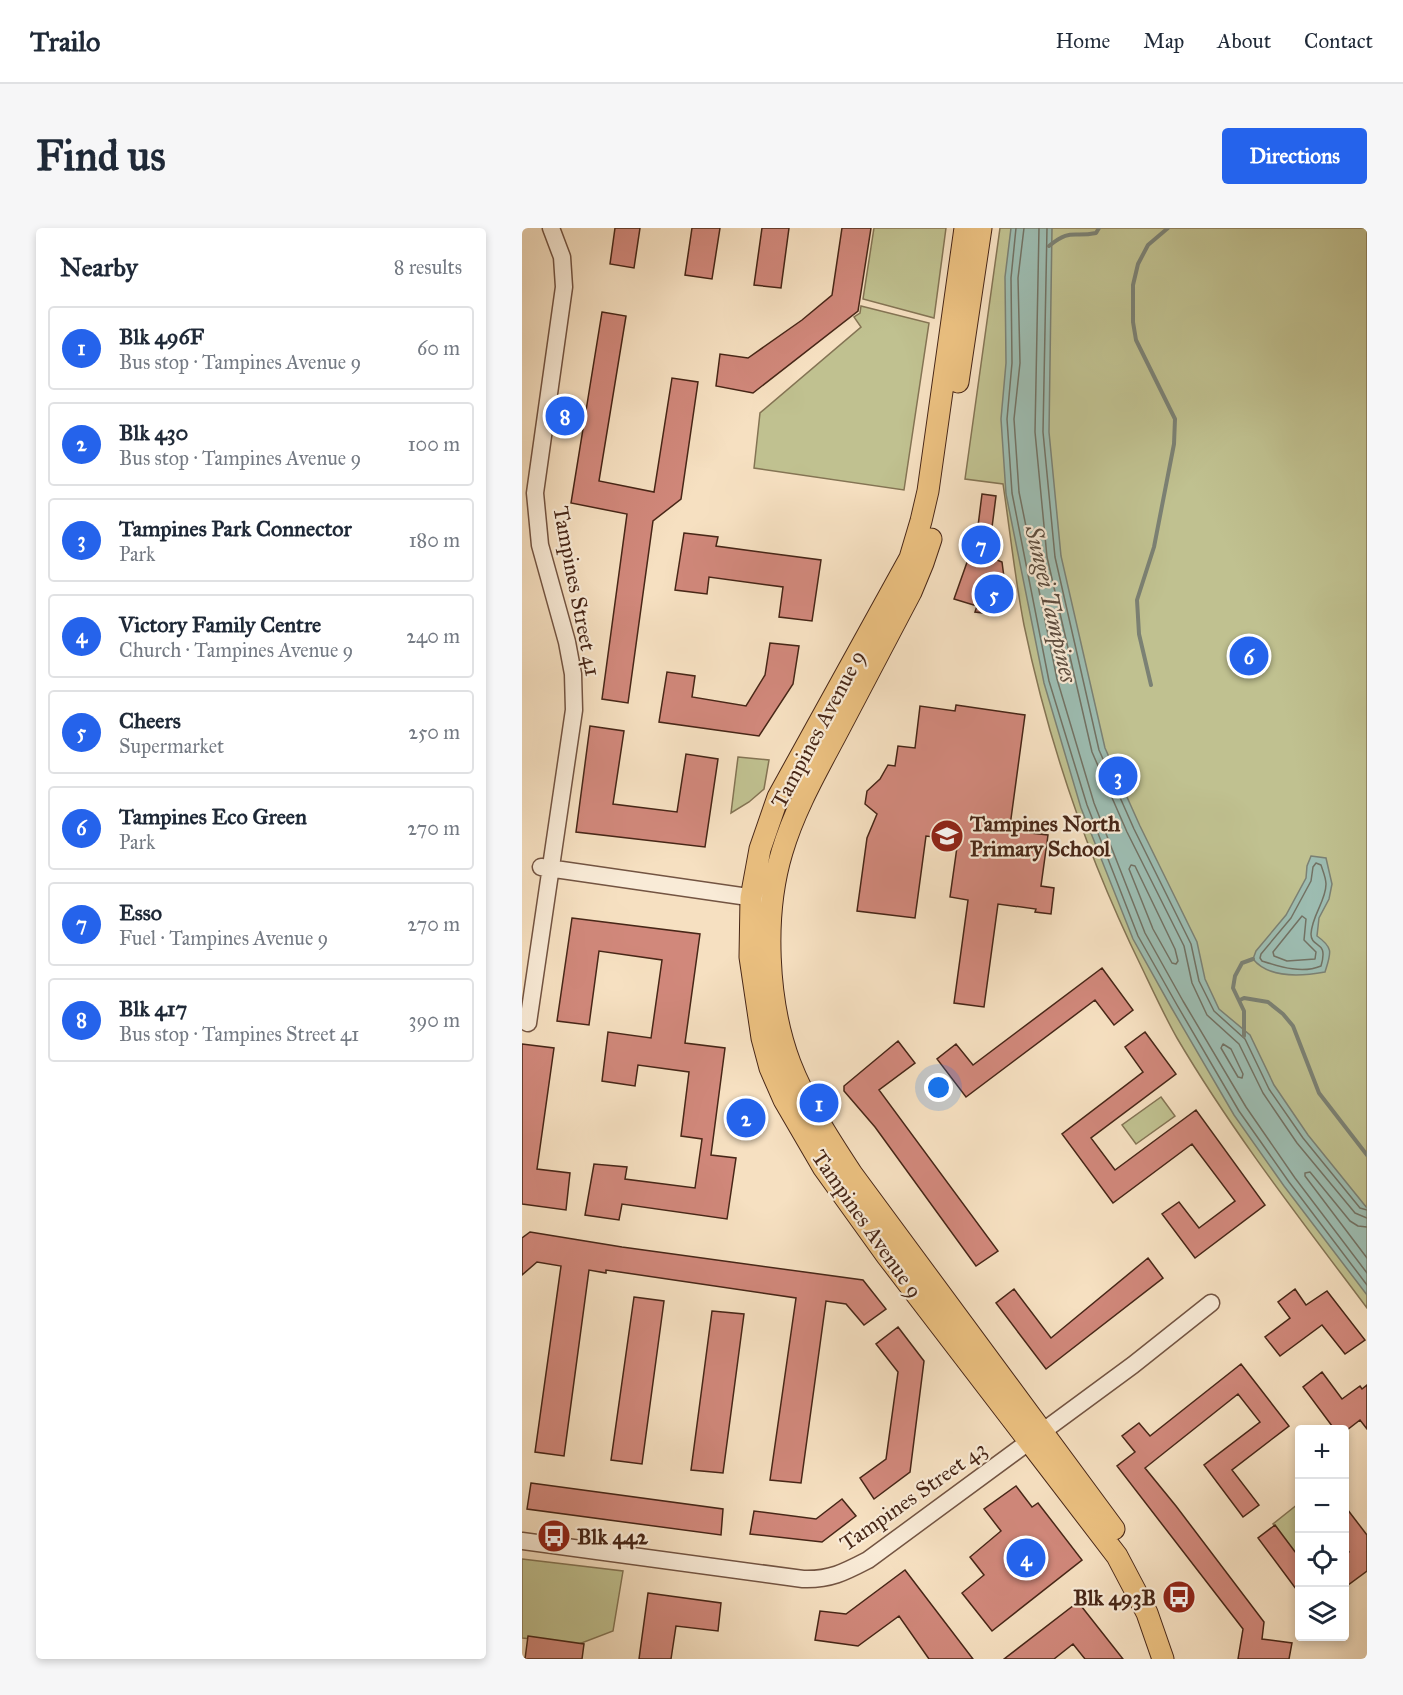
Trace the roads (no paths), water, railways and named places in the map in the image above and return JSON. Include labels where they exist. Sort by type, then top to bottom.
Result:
[{"type":"main road","name":"Tampines Avenue 9","points":[[966,228],[928,491],[910,558],[778,797],[760,849],[752,892],[750,957],[756,1009],[770,1068],[784,1100],[835,1185],[1134,1558],[1159,1605],[1177,1659]]},
{"type":"main road","name":"Tampines Avenue 9","points":[[981,228],[936,524],[923,564],[910,592],[799,805],[782,853],[774,895],[770,959],[782,1036],[802,1091],[852,1174],[1036,1436],[1117,1556],[1147,1613],[1163,1659]]},
{"type":"street","name":"Tampines Street 41","points":[[541,228],[553,258],[554,286],[526,500],[527,533],[535,571],[562,642]]},
{"type":"street","name":"Tampines Street 41","points":[[522,1020],[528,1023],[563,708],[562,642],[540,545],[535,493],[564,287],[562,257],[551,228]]},
{"type":"street","name":"Tampines Street 41","points":[[522,995],[546,862]]},
{"type":"street","points":[[546,862],[774,895]]},
{"type":"street","name":"Tampines Street 43","points":[[522,1541],[803,1579],[821,1580],[840,1575],[868,1560],[1133,1365],[1211,1303]]},
{"type":"water","name":"Sungei Tampines","points":[[1011,228],[1052,228],[1049,432],[1061,556],[1105,748],[1197,942],[1205,979],[1219,1009],[1250,1035],[1274,1085],[1308,1135],[1367,1208],[1367,1295],[1284,1186],[1234,1115],[1133,939],[1081,808],[1044,683],[1006,494],[1001,419],[1006,363],[1005,277]]},
{"type":"water","points":[[1311,856],[1326,858],[1332,884],[1329,899],[1319,918],[1317,936],[1330,951],[1325,972],[1297,975],[1268,970],[1253,959],[1256,951],[1286,915],[1306,878]]},
{"type":"waterway","points":[[1049,246],[1067,235],[1096,233],[1099,228]]},
{"type":"waterway","points":[[1151,685],[1139,634],[1137,600],[1154,547],[1174,444],[1175,419],[1136,340],[1133,322],[1133,285],[1138,264],[1148,245],[1168,228]]},
{"type":"waterway","points":[[1244,1036],[1244,1011],[1233,988],[1235,976],[1242,963],[1253,959]]},
{"type":"waterway","points":[[1240,1000],[1244,998],[1268,1002],[1293,1026],[1319,1093],[1367,1155]]},
{"type":"place","name":"Blk 417","points":[[565,416]]},
{"type":"place","name":"Esso","points":[[981,545]]},
{"type":"place","name":"Cheers","points":[[994,594]]},
{"type":"place","name":"Tampines Eco Green","points":[[1249,656]]},
{"type":"place","name":"Tampines Park Connector","points":[[1118,776]]},
{"type":"place","name":"Tampines North Primary School","points":[[947,836]]},
{"type":"place","name":"Blk 496F","points":[[819,1103]]},
{"type":"place","name":"Blk 430","points":[[746,1118]]},
{"type":"place","name":"Blk 442","points":[[554,1536]]},
{"type":"place","name":"Victory Family Centre","points":[[1026,1558]]},
{"type":"place","name":"Blk 493B","points":[[1179,1597]]}]
